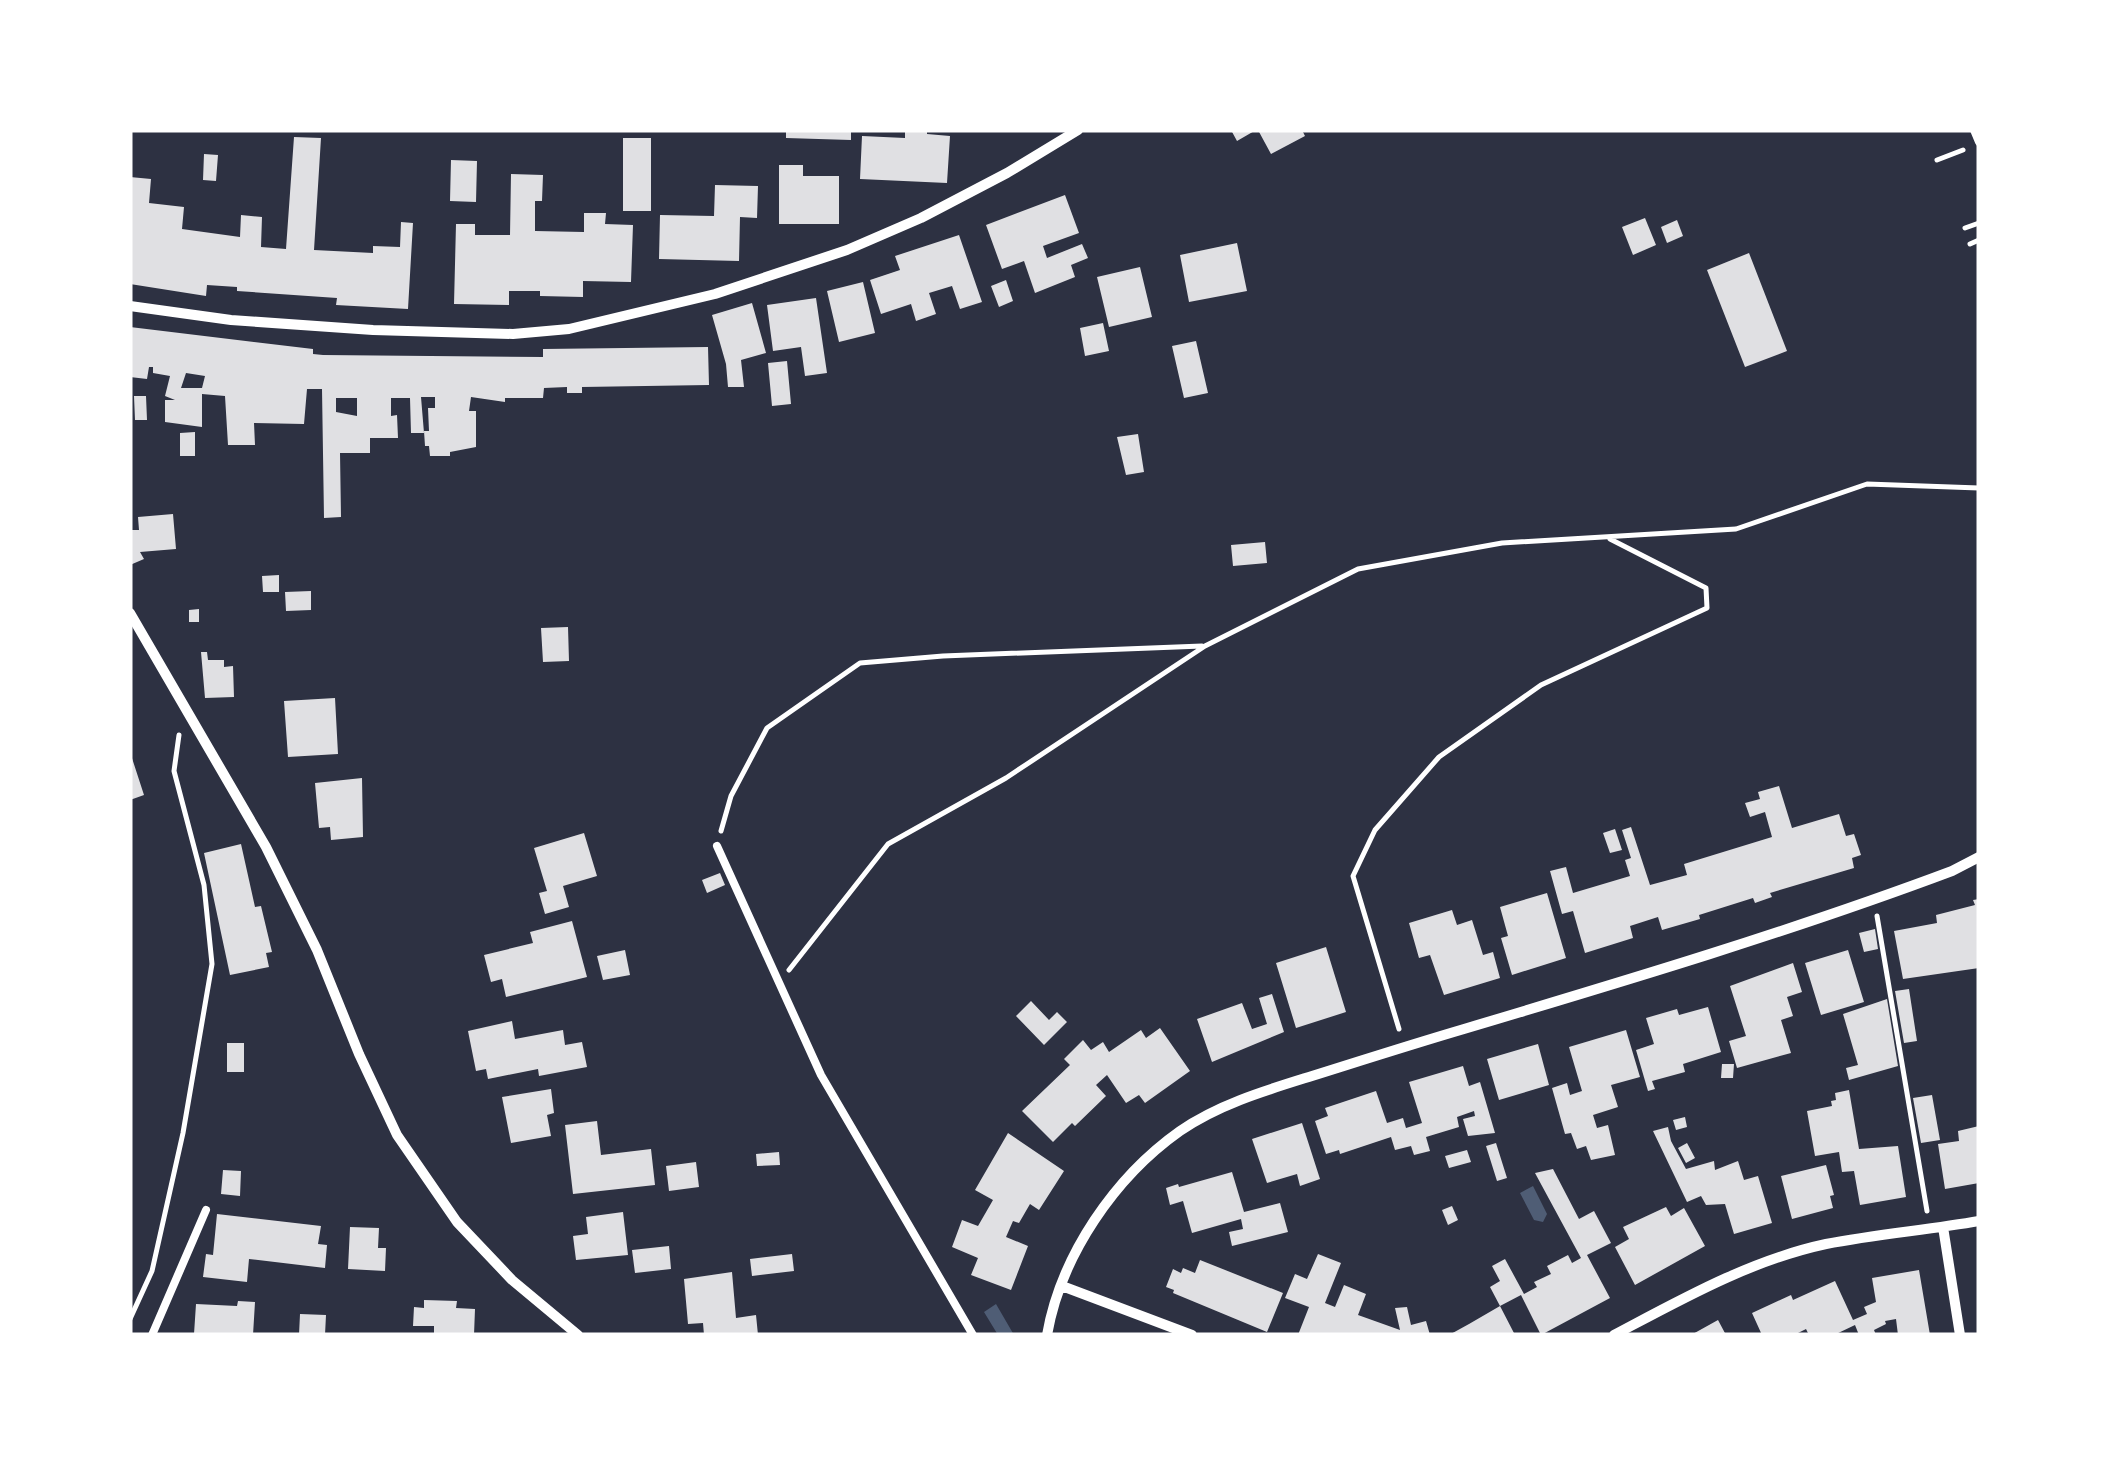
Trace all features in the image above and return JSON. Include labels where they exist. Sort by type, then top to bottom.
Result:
[{"type":"street","points":[[130,306],[231,320],[374,330],[513,334],[570,329],[715,294],[847,250],[1008,174],[1078,130]]},
{"type":"street","points":[[130,613],[266,847],[317,950],[358,1054],[397,1135],[456,1222],[512,1280],[578,1335]]},
{"type":"street","points":[[1046,1335],[1062,1286],[1095,1219],[1117,1190],[1152,1153],[1181,1131],[1234,1103],[1404,1046],[1774,935],[1952,870],[1979,856]]},
{"type":"street","points":[[1614,1335],[1720,1281],[1825,1244],[1979,1221]]},
{"type":"street","points":[[1936,1228],[1960,1335]]},
{"type":"street","points":[[1062,1286],[1192,1335]]},
{"type":"lane","points":[[1974,130],[1979,142]]},
{"type":"lane","points":[[717,846],[821,1076],[973,1335]]},
{"type":"lane","points":[[152,1335],[206,1210]]},
{"type":"path","points":[[1938,160],[1965,148]]},
{"type":"path","points":[[1965,228],[1979,222]]},
{"type":"path","points":[[1970,244],[1979,240]]},
{"type":"path","points":[[778,983],[888,844],[1006,778],[1205,646],[1358,569],[1502,543],[1736,529],[1867,484],[1979,488]]},
{"type":"path","points":[[1404,1046],[1354,876],[1375,830],[1439,757],[1541,685],[1707,608],[1706,588],[1606,536]]},
{"type":"path","points":[[717,846],[731,796],[767,728],[860,663],[1205,646]]},
{"type":"path","points":[[130,1320],[152,1271],[183,1133],[212,964],[204,884],[174,770],[177,740],[186,714]]},
{"type":"path","points":[[1874,900],[1936,1228]]},
{"type":"water","points":[[1533,1186],[1547,1214],[1543,1222],[1534,1220],[1520,1193]]},
{"type":"water","points":[[996,1304],[1014,1335],[998,1335],[984,1312]]},
{"type":"building","points":[[786,130],[851,130],[851,140],[786,138]]},
{"type":"building","points":[[905,130],[950,136],[947,183],[860,179],[862,136],[905,138]]},
{"type":"building","points":[[1231,130],[1256,130],[1237,141]]},
{"type":"building","points":[[1258,130],[1302,130],[1305,136],[1271,154]]},
{"type":"building","points":[[294,137],[321,138],[314,250],[373,253],[373,246],[400,247],[401,222],[413,223],[408,309],[336,305],[337,298],[237,291],[237,287],[207,285],[206,296],[130,284],[130,177],[151,179],[149,203],[184,207],[182,229],[240,237],[241,215],[262,217],[261,247],[286,249]]},
{"type":"building","points":[[623,138],[651,138],[651,211],[623,211]]},
{"type":"building","points":[[204,154],[218,155],[216,181],[203,180]]},
{"type":"building","points":[[451,160],[477,161],[476,202],[450,201]]},
{"type":"building","points":[[779,165],[803,165],[803,176],[839,176],[839,224],[779,224]]},
{"type":"building","points":[[511,174],[543,175],[542,201],[535,201],[535,231],[584,232],[584,213],[606,213],[605,224],[633,225],[631,282],[583,281],[583,297],[509,291],[509,305],[454,304],[456,224],[475,224],[475,235],[510,235]]},
{"type":"building","points":[[715,185],[758,186],[757,218],[740,217],[739,261],[659,259],[660,215],[714,216]]},
{"type":"building","points":[[1065,195],[1079,233],[1043,246],[1047,258],[1082,244],[1088,258],[1071,265],[1075,277],[1035,293],[1024,261],[1002,269],[986,225]]},
{"type":"building","points":[[1645,218],[1656,245],[1633,255],[1622,227]]},
{"type":"building","points":[[1677,220],[1683,236],[1667,243],[1661,227]]},
{"type":"building","points":[[959,235],[982,302],[960,309],[952,286],[929,293],[936,314],[916,321],[911,304],[881,314],[870,280],[900,270],[895,256]]},
{"type":"building","points":[[1237,243],[1247,291],[1189,302],[1180,255]]},
{"type":"building","points":[[1749,253],[1787,351],[1745,367],[1707,270]]},
{"type":"building","points":[[1140,267],[1152,317],[1109,327],[1097,277]]},
{"type":"building","points":[[1006,280],[1013,301],[999,307],[991,286]]},
{"type":"building","points":[[863,282],[875,333],[839,342],[827,291]]},
{"type":"building","points":[[816,298],[827,373],[805,376],[801,347],[773,351],[767,305]]},
{"type":"building","points":[[752,303],[766,353],[741,360],[744,387],[728,387],[726,364],[712,315]]},
{"type":"building","points":[[1103,323],[1109,351],[1085,356],[1080,328]]},
{"type":"building","points":[[130,327],[313,349],[313,354],[323,355],[543,357],[543,349],[708,347],[709,385],[582,387],[582,393],[567,393],[567,387],[544,388],[543,398],[505,398],[505,402],[471,397],[469,411],[476,411],[476,447],[450,452],[450,456],[430,456],[429,446],[425,446],[428,408],[435,408],[435,397],[421,397],[424,433],[411,433],[410,398],[391,398],[391,416],[397,415],[398,438],[370,438],[370,453],[340,453],[341,517],[324,518],[322,389],[307,389],[304,424],[254,423],[255,445],[228,445],[225,396],[202,394],[202,427],[165,422],[165,400],[175,400],[165,396],[170,376],[153,373],[153,367],[149,367],[147,379],[130,377]],"holes":[[[186,373],[205,376],[202,388],[181,388]],[[336,398],[357,398],[357,416],[336,412]]]},
{"type":"building","points":[[1196,341],[1208,393],[1184,398],[1172,346]]},
{"type":"building","points":[[787,361],[791,404],[772,406],[768,363]]},
{"type":"building","points":[[134,396],[146,396],[147,420],[135,420]]},
{"type":"building","points":[[195,432],[195,456],[180,456],[180,433]]},
{"type":"building","points":[[1138,434],[1144,472],[1126,475],[1117,437]]},
{"type":"building","points":[[173,514],[176,549],[140,552],[144,559],[130,565],[130,530],[139,530],[138,517]]},
{"type":"building","points":[[1265,542],[1267,563],[1233,566],[1231,545]]},
{"type":"building","points":[[279,575],[279,592],[263,592],[262,576]]},
{"type":"building","points":[[311,591],[311,610],[286,611],[285,592]]},
{"type":"building","points":[[199,609],[199,622],[189,622],[189,610]]},
{"type":"building","points":[[568,627],[569,661],[543,662],[541,628]]},
{"type":"building","points":[[201,652],[207,652],[208,660],[224,660],[224,667],[233,666],[234,697],[205,698]]},
{"type":"building","points":[[335,698],[338,754],[288,757],[284,701]]},
{"type":"building","points":[[130,752],[144,795],[130,800]]},
{"type":"building","points":[[362,778],[363,837],[331,840],[330,827],[319,828],[315,783]]},
{"type":"building","points":[[1779,786],[1792,828],[1839,814],[1846,836],[1854,834],[1861,855],[1852,858],[1854,868],[1662,930],[1658,917],[1630,926],[1633,938],[1585,953],[1573,911],[1562,914],[1550,871],[1566,867],[1573,893],[1630,876],[1625,860],[1631,858],[1622,830],[1631,827],[1650,885],[1687,875],[1684,864],[1772,837],[1765,812],[1750,817],[1745,803],[1760,799],[1758,792]]},
{"type":"building","points":[[1615,829],[1622,850],[1610,853],[1603,833]]},
{"type":"building","points":[[584,833],[597,876],[563,886],[569,907],[545,914],[539,893],[547,891],[534,848]]},
{"type":"building","points":[[241,844],[255,907],[261,906],[272,952],[266,953],[269,967],[230,975],[204,853]]},
{"type":"building","points":[[720,873],[725,885],[707,893],[702,880]]},
{"type":"building","points":[[1547,893],[1566,958],[1512,975],[1501,938],[1508,936],[1500,907]]},
{"type":"building","points":[[1979,899],[1979,968],[1903,979],[1894,931],[1937,923],[1936,915],[1975,905],[1973,900]]},
{"type":"building","points":[[1452,910],[1457,925],[1472,920],[1483,955],[1493,952],[1500,978],[1444,995],[1430,955],[1419,958],[1409,923]]},
{"type":"building","points":[[572,921],[587,977],[506,997],[502,979],[491,982],[484,955],[533,943],[530,932]]},
{"type":"building","points":[[1875,929],[1878,949],[1864,952],[1859,933]]},
{"type":"building","points":[[1326,947],[1346,1012],[1296,1028],[1276,963]]},
{"type":"building","points":[[625,950],[630,975],[603,980],[597,956]]},
{"type":"building","points":[[1848,950],[1864,1002],[1821,1015],[1805,963]]},
{"type":"building","points":[[1793,963],[1802,992],[1787,997],[1793,1016],[1781,1020],[1791,1053],[1737,1068],[1729,1041],[1746,1036],[1730,986]]},
{"type":"building","points":[[1909,989],[1917,1041],[1904,1043],[1895,991]]},
{"type":"building","points":[[1272,994],[1284,1032],[1212,1062],[1197,1019],[1242,1003],[1252,1029],[1267,1024],[1259,998]]},
{"type":"building","points":[[1887,999],[1898,1066],[1849,1080],[1846,1068],[1858,1065],[1843,1014]]},
{"type":"building","points":[[1031,1001],[1049,1020],[1057,1012],[1067,1022],[1044,1045],[1016,1016]]},
{"type":"building","points":[[1708,1007],[1721,1052],[1683,1064],[1685,1072],[1652,1081],[1655,1089],[1648,1091],[1636,1050],[1654,1044],[1646,1018],[1677,1009],[1679,1015]]},
{"type":"building","points":[[512,1021],[515,1039],[563,1030],[565,1045],[582,1042],[587,1067],[539,1076],[538,1069],[488,1079],[486,1069],[476,1071],[468,1031]]},
{"type":"building","points":[[1160,1028],[1190,1071],[1145,1103],[1139,1095],[1126,1103],[1107,1075],[1096,1085],[1106,1096],[1053,1142],[1022,1111],[1070,1065],[1064,1059],[1083,1040],[1091,1050],[1103,1042],[1109,1052],[1141,1030],[1146,1038]]},
{"type":"building","points":[[1626,1030],[1640,1077],[1611,1085],[1618,1107],[1593,1115],[1597,1128],[1608,1125],[1615,1155],[1591,1160],[1586,1146],[1577,1149],[1571,1133],[1565,1134],[1552,1088],[1567,1083],[1570,1095],[1582,1091],[1569,1047]]},
{"type":"building","points":[[227,1043],[244,1043],[244,1072],[227,1072]]},
{"type":"building","points":[[1538,1044],[1549,1085],[1499,1100],[1487,1059]]},
{"type":"building","points":[[1722,1064],[1734,1064],[1733,1078],[1721,1078]]},
{"type":"building","points":[[1463,1066],[1469,1086],[1480,1082],[1495,1133],[1468,1136],[1463,1119],[1475,1116],[1474,1111],[1457,1117],[1459,1127],[1426,1137],[1430,1151],[1414,1155],[1411,1146],[1395,1150],[1391,1137],[1340,1154],[1339,1150],[1326,1154],[1315,1121],[1328,1116],[1325,1108],[1376,1091],[1387,1123],[1403,1118],[1406,1128],[1422,1123],[1409,1082]]},
{"type":"building","points":[[551,1089],[554,1113],[547,1115],[551,1136],[511,1143],[502,1097]]},
{"type":"building","points":[[1849,1090],[1859,1149],[1898,1146],[1906,1197],[1860,1205],[1854,1171],[1842,1172],[1839,1152],[1815,1156],[1807,1111],[1832,1106],[1835,1093]]},
{"type":"building","points":[[1932,1095],[1940,1140],[1921,1143],[1913,1098]]},
{"type":"building","points":[[1685,1117],[1687,1127],[1676,1130],[1673,1120]]},
{"type":"building","points":[[597,1121],[601,1155],[651,1149],[655,1185],[573,1194],[565,1125]]},
{"type":"building","points":[[1302,1123],[1320,1179],[1300,1186],[1297,1174],[1267,1183],[1252,1139]]},
{"type":"building","points":[[1979,1126],[1979,1183],[1945,1189],[1938,1144],[1959,1141],[1958,1131]]},
{"type":"building","points":[[1668,1127],[1686,1169],[1714,1161],[1715,1170],[1738,1161],[1744,1180],[1758,1176],[1772,1223],[1734,1234],[1725,1204],[1706,1205],[1701,1196],[1687,1202],[1653,1131]]},
{"type":"building","points":[[1008,1133],[1064,1171],[1039,1210],[1030,1204],[1019,1223],[1013,1221],[1006,1237],[1028,1246],[1011,1290],[971,1275],[978,1258],[952,1247],[962,1220],[978,1226],[993,1200],[975,1190]]},
{"type":"building","points":[[1496,1143],[1507,1178],[1497,1181],[1486,1146]]},
{"type":"building","points":[[1687,1143],[1695,1158],[1686,1163],[1678,1148]]},
{"type":"building","points":[[1467,1150],[1471,1162],[1449,1168],[1445,1156]]},
{"type":"building","points":[[779,1152],[780,1165],[757,1166],[756,1154]]},
{"type":"building","points":[[696,1162],[699,1187],[669,1191],[666,1166]]},
{"type":"building","points":[[1826,1165],[1834,1195],[1830,1196],[1833,1208],[1792,1219],[1781,1176]]},
{"type":"building","points":[[1553,1169],[1579,1219],[1594,1211],[1611,1243],[1587,1255],[1610,1298],[1541,1335],[1521,1295],[1500,1306],[1490,1287],[1500,1281],[1492,1266],[1505,1259],[1524,1294],[1537,1287],[1534,1282],[1551,1274],[1547,1266],[1568,1255],[1572,1263],[1581,1258],[1535,1173]]},
{"type":"building","points":[[223,1170],[241,1171],[240,1196],[221,1194]]},
{"type":"building","points":[[1232,1172],[1244,1212],[1280,1203],[1288,1232],[1232,1246],[1229,1232],[1243,1229],[1241,1219],[1192,1233],[1183,1201],[1170,1205],[1166,1188]]},
{"type":"building","points":[[1452,1206],[1458,1220],[1448,1225],[1442,1210]]},
{"type":"building","points":[[1666,1207],[1671,1216],[1684,1208],[1705,1246],[1635,1285],[1615,1247],[1629,1239],[1623,1227]]},
{"type":"building","points":[[623,1212],[628,1255],[576,1260],[573,1236],[588,1234],[586,1217]]},
{"type":"building","points":[[217,1214],[321,1226],[318,1244],[327,1245],[325,1268],[249,1259],[247,1282],[203,1277],[206,1254],[213,1255]]},
{"type":"building","points":[[350,1227],[379,1228],[378,1248],[386,1248],[385,1271],[348,1269]]},
{"type":"building","points":[[669,1246],[671,1269],[635,1273],[632,1250]]},
{"type":"building","points":[[792,1254],[794,1271],[752,1276],[750,1259]]},
{"type":"building","points":[[1318,1254],[1341,1263],[1325,1303],[1335,1307],[1344,1285],[1366,1294],[1358,1315],[1400,1330],[1395,1308],[1407,1307],[1411,1325],[1426,1321],[1430,1335],[1298,1335],[1309,1307],[1285,1298],[1295,1274],[1307,1279]]},
{"type":"building","points":[[1200,1260],[1283,1293],[1267,1332],[1166,1287],[1173,1269],[1195,1273]]},
{"type":"building","points":[[1919,1270],[1930,1335],[1898,1335],[1896,1319],[1885,1321],[1874,1330],[1876,1335],[1859,1335],[1855,1325],[1834,1335],[1809,1335],[1806,1329],[1794,1335],[1762,1335],[1752,1313],[1835,1281],[1853,1320],[1867,1314],[1864,1307],[1876,1302],[1872,1278]]},
{"type":"building","points":[[732,1272],[736,1318],[756,1315],[758,1335],[704,1335],[703,1323],[688,1324],[684,1279]]},
{"type":"building","points":[[424,1300],[457,1301],[456,1308],[475,1309],[474,1335],[434,1335],[434,1326],[413,1326],[414,1307],[424,1308]]},
{"type":"building","points":[[238,1301],[255,1302],[253,1335],[194,1334],[196,1304],[237,1306]]},
{"type":"building","points":[[1500,1306],[1515,1335],[1449,1335],[1469,1324]]},
{"type":"building","points":[[300,1314],[326,1315],[325,1335],[299,1335]]},
{"type":"building","points":[[1718,1320],[1726,1335],[1691,1335]]}]
